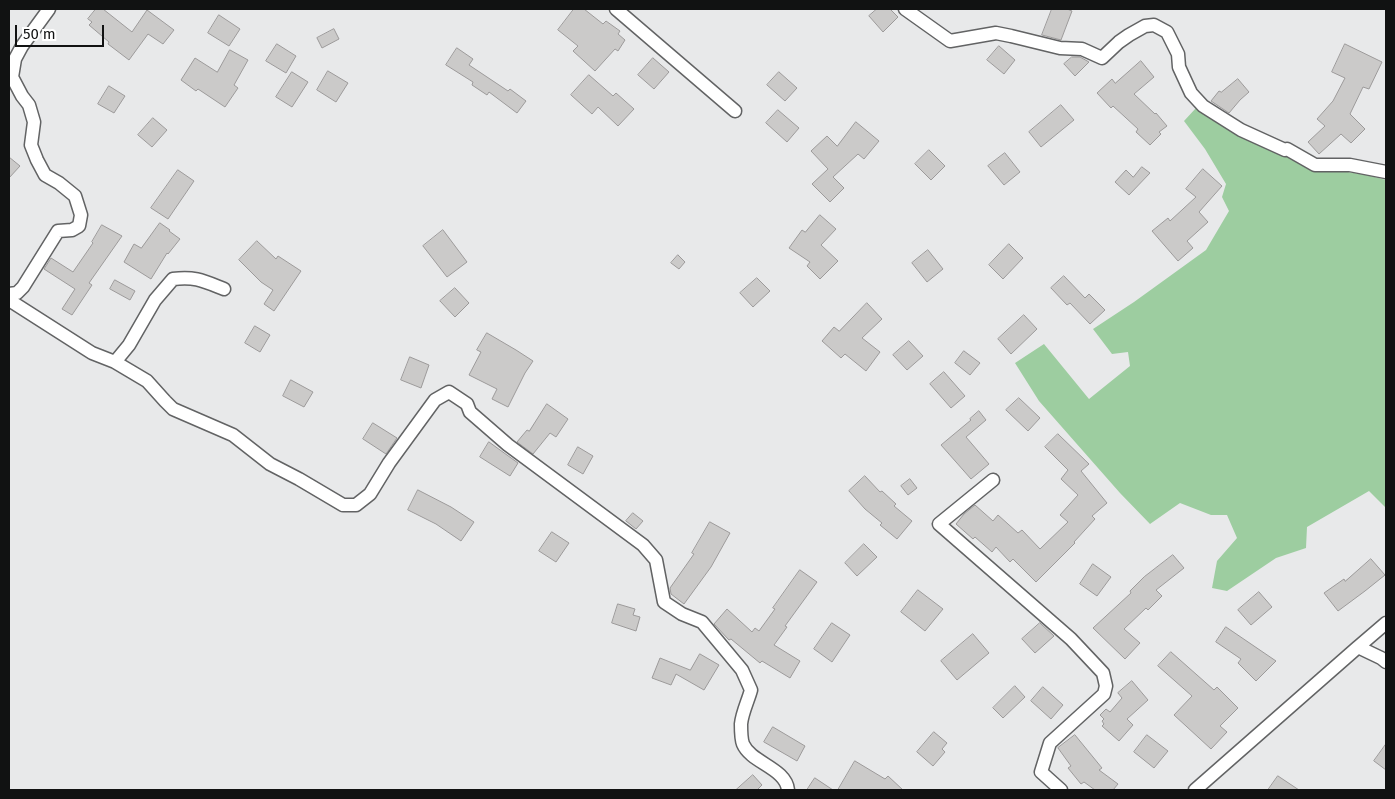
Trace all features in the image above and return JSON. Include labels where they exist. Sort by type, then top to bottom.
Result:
[{"type":"street","points":[[9,294],[17,293],[23,287],[58,231],[72,230],[79,226],[81,215],[75,196],[46,175],[37,160],[31,145],[34,122],[29,105],[12,77],[15,59],[22,46],[49,9]]},
{"type":"street","points":[[616,9],[735,111]]},
{"type":"street","points":[[906,9],[950,40],[996,33],[1060,48],[1082,49],[1102,58],[1129,35],[1145,26],[1154,25],[1167,32],[1178,54],[1180,67],[1191,92],[1203,106],[1241,130],[1285,150],[1287,149],[1315,165],[1350,165],[1386,172]]},
{"type":"street","points":[[115,362],[129,345],[155,300],[173,279],[195,278],[224,288]]},
{"type":"street","points":[[9,300],[92,352],[115,362],[147,381],[173,408],[233,435],[270,464],[343,505],[356,505],[370,494],[435,400],[449,392],[467,404],[470,412],[508,445],[643,545],[656,560],[664,602],[682,614],[702,622],[742,670],[751,690],[741,724],[742,743],[750,752],[783,777],[788,790]]},
{"type":"street","points":[[993,480],[939,524],[1071,639],[1103,673],[1106,686],[1104,694],[1050,743],[1041,772],[1061,790]]},
{"type":"street","points":[[1195,790],[1386,623]]},
{"type":"street","points":[[1358,647],[1386,662]]},
{"type":"green space","points":[[1196,108],[1208,113],[1231,132],[1275,151],[1321,168],[1386,180],[1386,508],[1369,491],[1307,527],[1306,548],[1276,558],[1227,591],[1212,588],[1217,561],[1237,538],[1227,515],[1211,515],[1180,503],[1150,524],[1120,493],[1039,401],[1015,363],[1044,344],[1089,399],[1130,366],[1128,352],[1112,354],[1093,329],[1206,250],[1229,211],[1222,197],[1226,184],[1205,149],[1184,121]]},
{"type":"building","points":[[96,9],[103,9],[132,32],[147,10],[174,30],[163,44],[148,34],[129,60],[108,44],[109,42],[89,25],[92,22],[88,19]]},
{"type":"building","points":[[574,9],[584,9],[603,24],[606,21],[620,31],[618,34],[625,40],[618,51],[615,49],[595,71],[573,51],[578,46],[558,30]]},
{"type":"building","points":[[877,9],[890,9],[898,17],[883,32],[869,16]]},
{"type":"building","points":[[1052,9],[1072,11],[1061,40],[1042,35]]},
{"type":"building","points":[[219,15],[240,29],[229,46],[208,33]]},
{"type":"building","points":[[334,29],[339,39],[322,48],[317,38]]},
{"type":"building","points":[[277,44],[296,56],[286,73],[266,61]]},
{"type":"building","points":[[1345,44],[1382,62],[1369,89],[1363,87],[1350,114],[1365,129],[1351,143],[1341,134],[1319,154],[1308,142],[1325,126],[1317,119],[1333,101],[1345,78],[1332,72]]},
{"type":"building","points":[[999,46],[1015,60],[1004,74],[987,60]]},
{"type":"building","points":[[457,48],[473,59],[469,65],[508,91],[510,89],[526,101],[517,113],[489,92],[487,95],[472,85],[473,82],[446,65]]},
{"type":"building","points":[[230,50],[248,60],[234,85],[238,88],[225,107],[198,89],[196,91],[181,80],[195,58],[217,72]]},
{"type":"building","points":[[1072,57],[1080,57],[1089,62],[1075,76],[1064,64]]},
{"type":"building","points":[[653,58],[669,72],[654,89],[638,75]]},
{"type":"building","points":[[1141,61],[1154,77],[1134,94],[1156,113],[1167,126],[1159,132],[1161,134],[1150,145],[1136,132],[1138,129],[1113,106],[1111,108],[1097,93],[1112,79],[1115,83]]},
{"type":"building","points":[[328,71],[348,83],[336,102],[317,90]]},
{"type":"building","points":[[292,72],[308,82],[292,107],[276,97]]},
{"type":"building","points":[[779,72],[797,88],[785,101],[767,85]]},
{"type":"building","points":[[589,75],[613,96],[616,93],[634,109],[618,126],[598,107],[592,114],[571,95]]},
{"type":"building","points":[[1238,79],[1249,92],[1229,113],[1211,101],[1219,91],[1221,92]]},
{"type":"building","points":[[109,86],[125,96],[114,113],[98,104]]},
{"type":"building","points":[[1061,105],[1074,120],[1041,147],[1029,132]]},
{"type":"building","points":[[778,110],[799,128],[787,142],[766,123]]},
{"type":"building","points":[[153,118],[167,130],[152,147],[138,135]]},
{"type":"building","points":[[856,122],[879,141],[864,159],[858,154],[833,177],[844,188],[830,202],[812,184],[828,169],[811,151],[827,136],[837,146]]},
{"type":"building","points":[[929,150],[945,166],[931,180],[915,164]]},
{"type":"building","points":[[1005,153],[1020,172],[1004,185],[988,166]]},
{"type":"building","points":[[9,157],[20,166],[9,178]]},
{"type":"building","points":[[1142,167],[1150,173],[1129,195],[1115,182],[1126,170],[1133,177]]},
{"type":"building","points":[[1203,169],[1222,186],[1199,212],[1208,222],[1187,241],[1193,248],[1178,261],[1152,231],[1168,218],[1170,221],[1196,197],[1186,189]]},
{"type":"building","points":[[178,170],[194,181],[168,219],[151,208]]},
{"type":"building","points":[[820,215],[836,229],[821,245],[838,261],[820,279],[807,266],[810,262],[789,248],[802,230],[805,232]]},
{"type":"building","points":[[160,223],[180,239],[167,253],[151,279],[124,262],[134,244],[141,248]]},
{"type":"building","points":[[102,225],[122,236],[89,283],[92,285],[72,315],[62,309],[75,289],[44,269],[51,258],[73,272],[93,243]]},
{"type":"building","points":[[443,230],[467,262],[447,277],[423,246]]},
{"type":"building","points":[[257,241],[276,259],[278,256],[301,271],[274,311],[264,304],[273,290],[261,282],[239,260]]},
{"type":"building","points":[[1009,244],[1023,258],[1003,279],[989,265]]},
{"type":"building","points":[[928,250],[943,269],[927,282],[912,263]]},
{"type":"building","points":[[678,255],[685,262],[679,269],[671,263]]},
{"type":"building","points":[[1064,276],[1085,298],[1089,294],[1105,310],[1090,324],[1070,303],[1067,305],[1051,288]]},
{"type":"building","points":[[757,278],[770,291],[753,307],[740,293]]},
{"type":"building","points":[[115,280],[135,291],[130,300],[110,289]]},
{"type":"building","points":[[455,288],[469,303],[455,317],[440,301]]},
{"type":"building","points":[[867,303],[882,319],[862,338],[880,352],[866,371],[845,354],[841,358],[822,341],[834,327],[839,331]]},
{"type":"building","points":[[1024,315],[1037,329],[1011,354],[998,339]]},
{"type":"building","points":[[255,326],[270,335],[260,352],[245,343]]},
{"type":"building","points":[[487,333],[533,361],[508,407],[492,399],[497,389],[469,375],[481,352],[477,350]]},
{"type":"building","points":[[909,341],[923,356],[907,370],[893,355]]},
{"type":"building","points":[[964,351],[980,363],[970,375],[955,363]]},
{"type":"building","points":[[410,357],[429,365],[421,388],[401,380]]},
{"type":"building","points":[[944,372],[965,396],[951,408],[930,384]]},
{"type":"building","points":[[291,380],[313,392],[304,407],[283,396]]},
{"type":"building","points":[[1019,398],[1040,418],[1028,431],[1006,410]]},
{"type":"building","points":[[547,404],[568,419],[556,437],[550,433],[533,454],[517,442],[527,430],[529,431]]},
{"type":"building","points":[[979,411],[986,420],[966,437],[989,464],[971,479],[941,445]]},
{"type":"building","points":[[373,423],[397,438],[386,454],[363,439]]},
{"type":"building","points":[[1058,434],[1089,464],[1081,471],[1107,503],[1092,516],[1095,519],[1075,543],[1036,582],[1013,559],[1010,562],[996,547],[992,552],[956,524],[975,505],[993,521],[998,515],[1018,533],[1022,530],[1040,549],[1068,522],[1060,515],[1078,495],[1061,479],[1068,470],[1045,447]]},
{"type":"building","points":[[489,442],[518,463],[510,476],[480,457]]},
{"type":"building","points":[[578,447],[593,456],[583,474],[568,465]]},
{"type":"building","points":[[865,476],[880,492],[882,491],[896,504],[894,506],[912,521],[897,539],[880,525],[882,523],[865,509],[849,491]]},
{"type":"building","points":[[910,479],[917,488],[908,495],[901,486]]},
{"type":"building","points":[[418,490],[451,507],[474,522],[461,541],[436,524],[408,510]]},
{"type":"building","points":[[633,513],[643,521],[636,529],[626,521]]},
{"type":"building","points":[[710,522],[730,533],[711,567],[684,604],[671,594],[670,588],[694,554],[692,553]]},
{"type":"building","points":[[552,532],[569,543],[556,562],[539,551]]},
{"type":"building","points":[[864,544],[877,557],[857,576],[845,563]]},
{"type":"building","points":[[1173,555],[1184,568],[1156,590],[1162,596],[1124,629],[1140,643],[1125,659],[1093,628],[1131,593],[1130,591],[1144,577]]},
{"type":"building","points":[[1371,559],[1385,575],[1338,611],[1324,593],[1344,579],[1345,581]]},
{"type":"building","points":[[1093,564],[1111,577],[1097,596],[1080,584]]},
{"type":"building","points":[[800,570],[817,582],[785,626],[787,627],[774,645],[800,661],[790,678],[762,661],[760,663],[731,639],[729,640],[714,624],[727,609],[752,632],[755,628],[759,631]]},
{"type":"building","points":[[918,590],[943,609],[925,631],[901,612]]},
{"type":"building","points":[[1259,592],[1272,607],[1251,625],[1238,610]]},
{"type":"building","points":[[618,604],[635,609],[633,615],[640,617],[636,631],[612,623]]},
{"type":"building","points":[[832,623],[850,635],[832,662],[814,649]]},
{"type":"building","points":[[1040,623],[1054,636],[1035,653],[1022,639]]},
{"type":"building","points":[[1226,627],[1276,661],[1256,681],[1238,663],[1241,659],[1216,642]]},
{"type":"building","points":[[973,634],[989,653],[957,680],[941,661]]},
{"type":"building","points":[[1171,652],[1214,690],[1217,687],[1238,708],[1220,726],[1227,732],[1211,749],[1174,715],[1192,696],[1158,666]]},
{"type":"building","points":[[700,654],[719,665],[704,690],[676,674],[671,685],[652,678],[660,658],[690,670]]},
{"type":"building","points":[[1132,681],[1148,700],[1127,719],[1133,725],[1119,741],[1102,726],[1104,719],[1100,715],[1106,709],[1110,712],[1122,698],[1118,693]]},
{"type":"building","points":[[1015,686],[1025,697],[1003,718],[993,708]]},
{"type":"building","points":[[1043,687],[1063,705],[1051,719],[1031,701]]},
{"type":"building","points":[[773,727],[805,746],[797,761],[764,742]]},
{"type":"building","points":[[934,732],[947,743],[942,749],[945,752],[933,766],[917,752]]},
{"type":"building","points":[[1075,735],[1102,768],[1099,770],[1118,784],[1113,790],[1095,790],[1084,782],[1081,784],[1068,768],[1071,766],[1058,748]]},
{"type":"building","points":[[1147,735],[1168,751],[1154,768],[1134,752]]},
{"type":"building","points":[[1386,744],[1386,770],[1374,761]]},
{"type":"building","points":[[855,761],[885,779],[888,776],[903,790],[838,790]]},
{"type":"building","points":[[753,775],[762,785],[757,790],[736,790]]},
{"type":"building","points":[[1278,776],[1299,790],[1268,790]]},
{"type":"building","points":[[815,778],[833,790],[807,790]]}]
